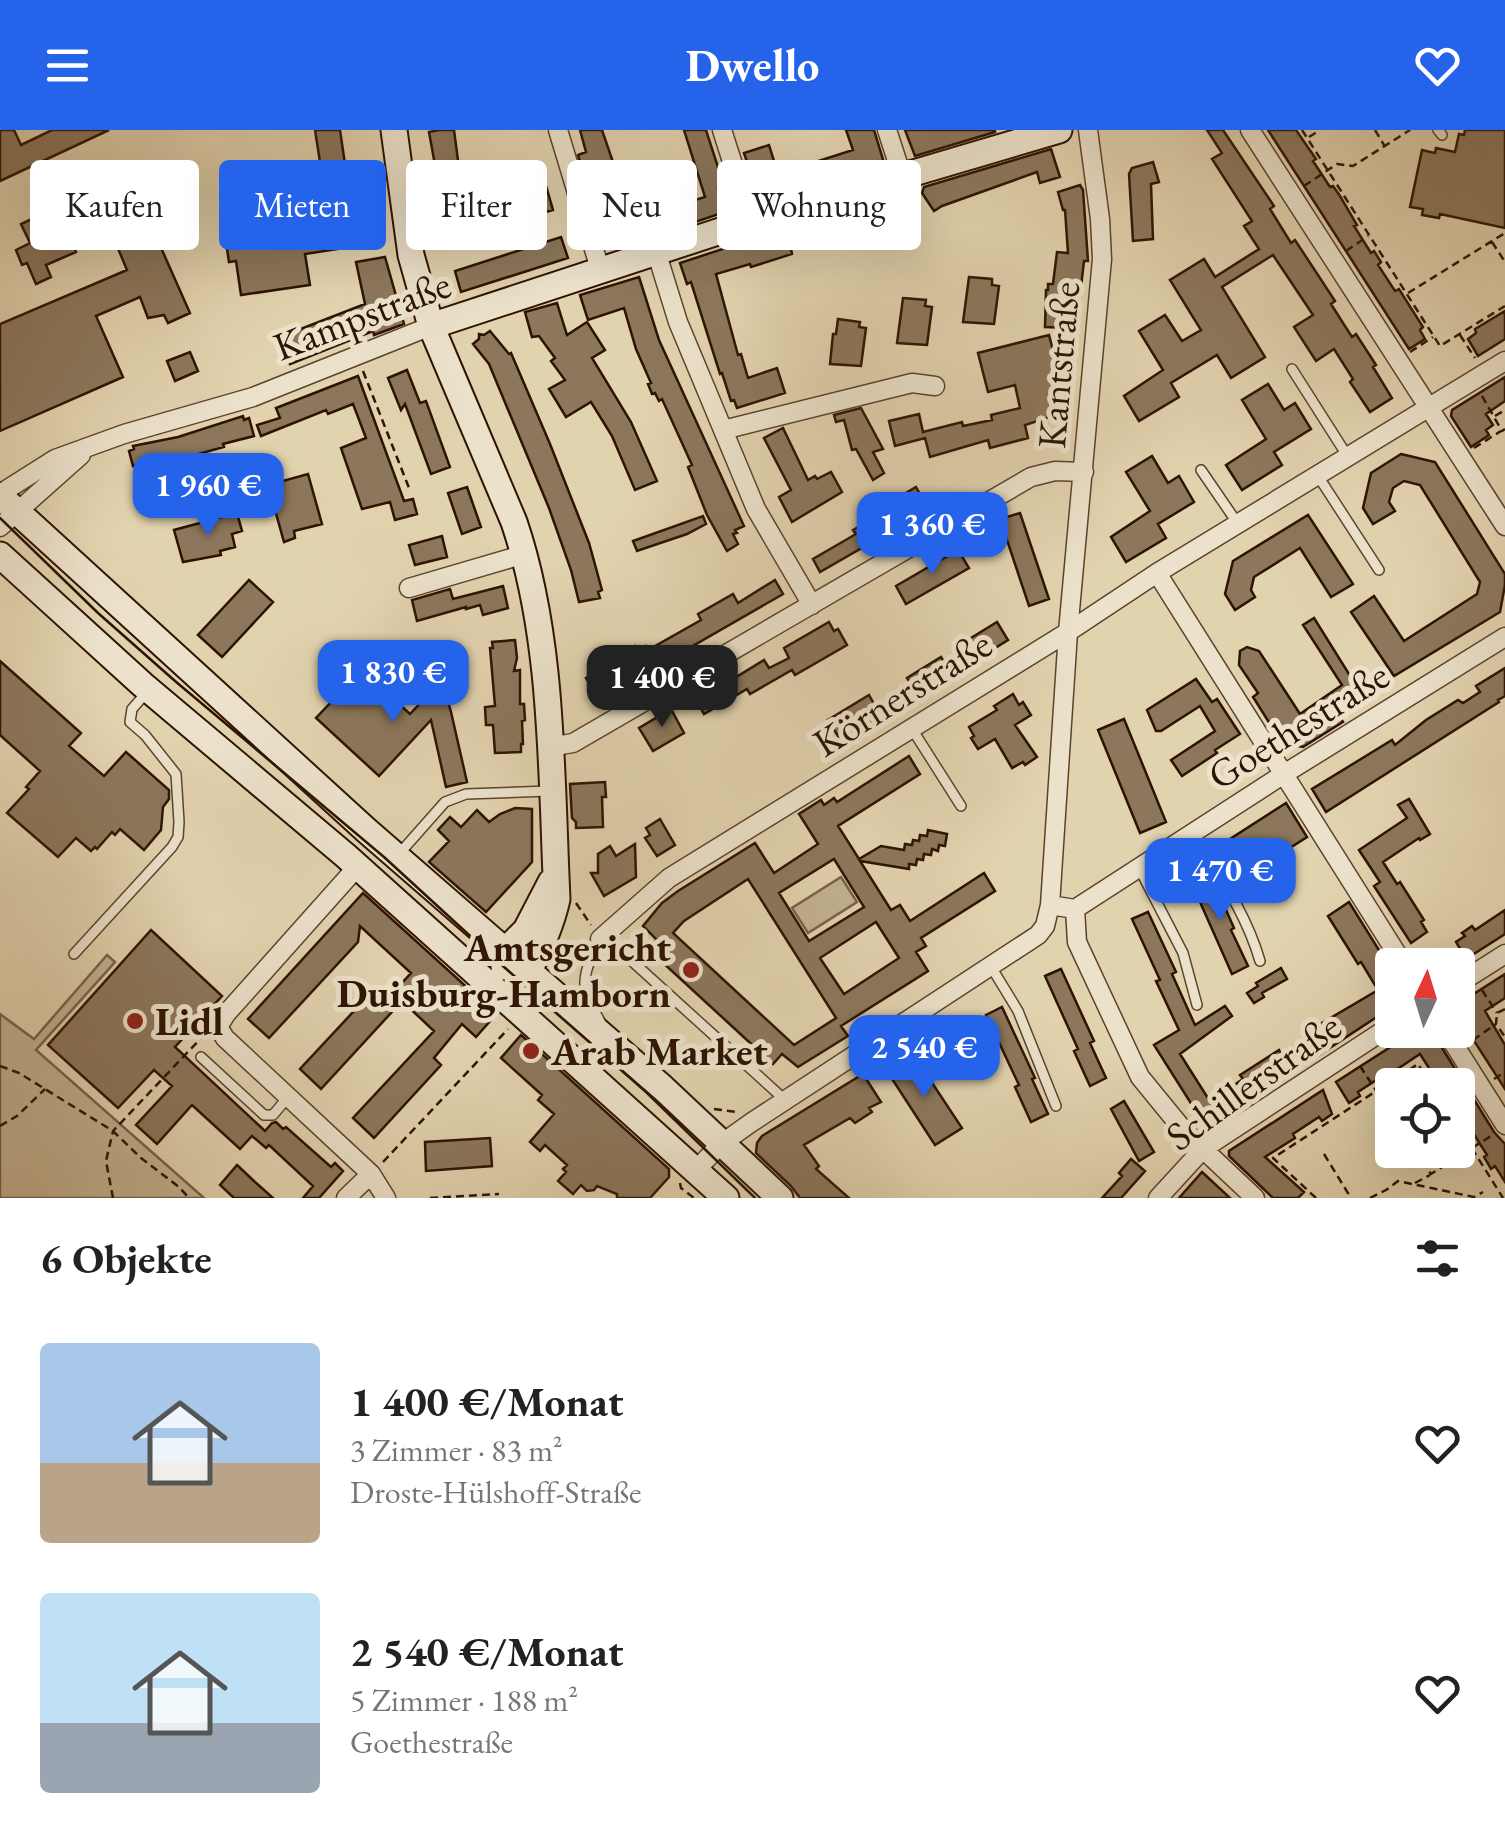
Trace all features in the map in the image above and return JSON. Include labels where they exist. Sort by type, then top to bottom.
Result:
[{"type":"main road","points":[[394,130],[410,254],[432,326],[514,522],[535,596],[550,747],[557,899],[552,922],[528,972]]},
{"type":"main road","name":"Kampstraße","points":[[921,170],[1059,130]]},
{"type":"main road","name":"Kampstraße","points":[[432,326],[717,232]]},
{"type":"main road","points":[[4,507],[396,857],[606,1038],[780,1198]]},
{"type":"main road","points":[[0,555],[149,690],[358,866],[501,994],[694,1178],[726,1198]]},
{"type":"main road","points":[[501,994],[504,952],[526,930],[556,872]]},
{"type":"street","points":[[558,130],[600,269]]},
{"type":"street","points":[[722,130],[732,160]]},
{"type":"street","points":[[887,130],[897,160]]},
{"type":"street","name":"Kantstraße","points":[[1050,905],[1068,632],[1102,259],[1088,130]]},
{"type":"street","points":[[1250,130],[1505,526]]},
{"type":"street","points":[[656,251],[678,322],[756,508],[812,605]]},
{"type":"street","name":"Kampstraße","points":[[4,507],[93,445],[253,396],[432,326]]},
{"type":"street","name":"Körnerstraße","points":[[600,939],[669,878],[1505,361]]},
{"type":"street","points":[[723,430],[912,383],[935,386]]},
{"type":"street","points":[[550,747],[573,743],[1031,477],[1084,472]]},
{"type":"street","points":[[409,588],[525,554]]},
{"type":"street","points":[[1157,574],[1393,948]]},
{"type":"street","name":"Goethestraße","points":[[1075,910],[1505,637]]},
{"type":"street","points":[[358,866],[218,1027],[225,1038],[371,1174],[386,1198]]},
{"type":"street","points":[[694,1178],[721,1144],[1038,936],[1050,905],[1075,910],[1077,942],[1140,1077],[1185,1132],[1255,1198]]},
{"type":"street","points":[[1475,972],[1505,954]]},
{"type":"street","name":"Schillerstraße","points":[[1158,1198],[1203,1149],[1375,1036]]},
{"type":"street","points":[[1456,1048],[1505,1126]]},
{"type":"street","points":[[346,1198],[371,1174]]},
{"type":"lane","points":[[1292,368],[1348,457]]},
{"type":"lane","points":[[1201,470],[1238,524]]},
{"type":"lane","points":[[1318,476],[1379,570]]},
{"type":"lane","points":[[74,954],[178,837],[176,774],[130,722],[132,709],[149,690]]},
{"type":"lane","points":[[912,728],[962,806]]},
{"type":"lane","points":[[396,857],[445,802],[466,794],[552,791]]},
{"type":"lane","points":[[1193,833],[1238,905],[1260,961]]},
{"type":"lane","points":[[1139,868],[1183,953],[1197,1005]]},
{"type":"lane","points":[[606,1038],[587,997],[584,980],[600,939],[634,963],[785,1100]]},
{"type":"lane","points":[[990,965],[1018,1011],[1056,1106]]},
{"type":"lane","points":[[201,1057],[266,1116],[273,1115],[288,1097]]},
{"type":"path","points":[[1302,130],[1440,346]]},
{"type":"path","points":[[1307,139],[1320,130]]},
{"type":"path","points":[[1375,130],[1385,146]]},
{"type":"path","points":[[1291,194],[1337,164],[1353,166],[1410,130]]},
{"type":"path","points":[[1407,294],[1505,234]]},
{"type":"path","points":[[1333,259],[1370,236]]},
{"type":"path","points":[[1492,242],[1505,262]]},
{"type":"path","points":[[1435,349],[1505,306]]},
{"type":"path","points":[[1459,334],[1494,416],[1504,430],[1460,457]]},
{"type":"path","points":[[1398,360],[1434,336]]},
{"type":"path","points":[[356,356],[409,488]]},
{"type":"path","points":[[1494,416],[1505,410]]},
{"type":"path","points":[[578,906],[600,939]]},
{"type":"path","points":[[1475,990],[1498,1014]]},
{"type":"path","points":[[1458,1051],[1496,1024],[1498,1014],[1505,1008]]},
{"type":"path","points":[[371,1174],[523,1014]]},
{"type":"path","points":[[1496,1024],[1505,1037]]},
{"type":"path","points":[[113,1198],[106,1160],[114,1131],[202,1036],[218,1027]]},
{"type":"path","points":[[1351,1052],[1375,1088]]},
{"type":"path","points":[[0,1066],[19,1073],[114,1131],[189,1198]]},
{"type":"path","points":[[0,1126],[46,1089]]},
{"type":"path","points":[[1316,1198],[1273,1158],[1375,1092]]},
{"type":"path","points":[[1475,1147],[1505,1126]]},
{"type":"path","points":[[1324,1154],[1352,1198]]},
{"type":"path","points":[[1475,1154],[1504,1198]]},
{"type":"path","points":[[1428,1168],[1432,1174]]},
{"type":"path","points":[[1415,1184],[1442,1168]]},
{"type":"path","points":[[1370,1198],[1398,1180],[1474,1197],[1483,1192]]},
{"type":"path","points":[[1386,1190],[1391,1198]]},
{"type":"path","points":[[430,1198],[499,1194]]},
{"type":"path","points":[[1458,1198],[1464,1195]]},
{"type":"shaded area","points":[[841,877],[857,902],[808,933],[792,908]]},
{"type":"shaded area","points":[[107,955],[115,962],[36,1050],[204,1198],[2,1198],[0,1014],[34,1039]]},
{"type":"building","points":[[0,130],[14,130],[21,145],[52,130],[109,130],[45,160],[30,160],[30,167],[0,181]]},
{"type":"building","points":[[315,130],[340,130],[344,160],[320,160]]},
{"type":"building","points":[[454,130],[458,160],[434,160],[429,132]]},
{"type":"building","points":[[580,130],[602,130],[612,160],[580,160],[578,155],[586,152]]},
{"type":"building","points":[[684,130],[706,130],[717,164],[717,215],[697,221],[697,199],[705,197],[697,160],[693,160]]},
{"type":"building","points":[[846,130],[874,130],[883,160],[822,160],[853,150]]},
{"type":"building","points":[[905,130],[995,130],[995,132],[915,156]]},
{"type":"building","points":[[1207,130],[1223,130],[1274,206],[1270,209],[1291,243],[1295,240],[1335,301],[1331,304],[1352,337],[1356,334],[1376,365],[1373,367],[1392,398],[1370,412],[1334,349],[1316,361],[1294,327],[1313,315],[1273,255],[1222,287],[1265,357],[1231,378],[1217,355],[1171,383],[1179,397],[1139,421],[1124,396],[1163,370],[1139,331],[1165,315],[1182,341],[1201,330],[1170,280],[1204,259],[1215,277],[1259,249],[1244,226],[1252,221],[1212,159],[1222,153]]},
{"type":"building","points":[[1268,130],[1296,130],[1330,187],[1340,196],[1371,253],[1374,251],[1381,262],[1378,265],[1423,327],[1420,330],[1425,339],[1409,349]]},
{"type":"building","points":[[1465,130],[1505,130],[1505,228],[1440,214],[1439,218],[1422,215],[1423,209],[1410,207],[1422,150],[1455,152],[1459,134],[1464,135]]},
{"type":"building","points":[[769,145],[774,160],[746,160],[744,153]]},
{"type":"building","points":[[1051,149],[1060,177],[1040,183],[1037,172],[934,211],[922,193],[924,187]]},
{"type":"building","points":[[1153,162],[1159,182],[1151,184],[1153,239],[1133,241],[1129,174],[1132,168]]},
{"type":"building","points":[[1080,185],[1088,261],[1084,261],[1081,287],[1074,287],[1069,328],[1045,327],[1046,290],[1048,284],[1053,284],[1057,252],[1068,253],[1065,210],[1058,192]]},
{"type":"building","points":[[547,189],[553,210],[547,212]]},
{"type":"building","points":[[30,220],[30,243],[21,224]]},
{"type":"building","points":[[561,237],[568,258],[461,292],[455,271],[520,250],[547,250],[547,241]]},
{"type":"building","points":[[30,243],[30,250],[76,252],[46,265],[51,277],[36,284],[16,250]]},
{"type":"building","points":[[119,250],[162,250],[190,313],[168,323],[164,315],[148,318],[140,297],[96,316],[123,377],[0,431],[0,324],[127,270]]},
{"type":"building","points":[[227,250],[331,250],[305,254],[310,285],[241,295],[236,261],[229,262]]},
{"type":"building","points":[[720,250],[791,250],[792,254],[716,274],[748,378],[777,368],[785,393],[737,408],[731,401],[691,282],[687,284],[680,263]]},
{"type":"building","points":[[385,257],[404,324],[374,335],[373,331],[290,364],[280,337],[365,304],[356,262]]},
{"type":"building","points":[[639,277],[659,340],[744,526],[735,530],[738,544],[727,551],[707,515],[688,467],[692,465],[662,399],[659,401],[652,394],[624,308],[588,320],[580,295]]},
{"type":"building","points":[[969,277],[992,279],[992,285],[999,286],[994,324],[963,322]]},
{"type":"building","points":[[903,298],[926,300],[925,306],[932,307],[927,345],[897,343]]},
{"type":"building","points":[[557,303],[567,335],[587,322],[605,350],[592,358],[631,422],[657,481],[635,490],[612,436],[591,402],[566,417],[549,389],[565,380],[539,336],[532,337],[525,312]]},
{"type":"building","points":[[1505,311],[1505,339],[1478,356],[1468,339],[1476,333],[1475,329]]},
{"type":"building","points":[[838,319],[860,322],[859,327],[866,328],[861,366],[830,364]]},
{"type":"building","points":[[490,331],[511,353],[550,444],[589,543],[602,590],[598,592],[600,598],[579,602],[549,508],[489,364],[473,344],[479,334]]},
{"type":"building","points":[[1049,335],[1059,373],[1053,375],[1062,413],[1025,425],[1028,438],[990,448],[988,440],[930,457],[925,438],[895,446],[889,421],[919,414],[923,432],[962,422],[963,426],[992,420],[991,415],[1020,408],[1015,385],[988,392],[978,353]]},
{"type":"building","points":[[190,352],[198,371],[175,381],[167,361]]},
{"type":"building","points":[[407,370],[420,403],[426,401],[450,467],[431,474],[405,404],[401,410],[388,378]]},
{"type":"building","points":[[358,376],[404,501],[413,499],[417,514],[395,520],[390,502],[362,509],[341,448],[366,438],[353,404],[328,414],[326,410],[261,436],[257,425],[280,418],[276,408]]},
{"type":"building","points":[[1505,377],[1505,401],[1486,414],[1493,425],[1486,430],[1489,435],[1471,447],[1451,416],[1452,410]]},
{"type":"building","points":[[1268,384],[1284,410],[1295,403],[1311,429],[1274,452],[1282,465],[1242,490],[1226,465],[1266,439],[1242,400]]},
{"type":"building","points":[[861,408],[883,449],[873,452],[884,473],[873,480],[856,449],[852,450],[844,420],[836,422],[834,415]]},
{"type":"building","points":[[243,416],[244,420],[249,418],[254,436],[166,463],[165,460],[133,466],[129,451],[133,446],[178,437]]},
{"type":"building","points":[[783,428],[808,480],[831,472],[842,492],[792,522],[779,497],[791,490],[764,438]]},
{"type":"building","points":[[1401,454],[1435,462],[1505,574],[1505,585],[1500,612],[1394,676],[1351,612],[1374,596],[1404,641],[1477,594],[1480,582],[1420,485],[1404,481],[1393,488],[1389,502],[1395,511],[1373,524],[1363,508],[1371,473]]},
{"type":"building","points":[[1152,456],[1168,483],[1179,476],[1194,502],[1158,524],[1166,538],[1126,562],[1111,537],[1150,511],[1126,472]]},
{"type":"building","points":[[308,474],[322,524],[294,531],[295,538],[284,542],[268,485]]},
{"type":"building","points":[[467,487],[481,527],[462,534],[448,493]]},
{"type":"building","points":[[916,487],[926,505],[909,515],[912,519],[820,572],[813,559],[856,534],[853,530],[901,502],[899,497]]},
{"type":"building","points":[[237,513],[242,531],[232,534],[235,547],[220,551],[221,555],[183,562],[174,530]]},
{"type":"building","points":[[1020,513],[1049,599],[1029,606],[1000,519]]},
{"type":"building","points":[[1308,515],[1353,584],[1331,597],[1300,548],[1254,577],[1251,590],[1255,597],[1235,610],[1225,594],[1233,561]]},
{"type":"building","points":[[703,516],[706,524],[637,551],[633,541]]},
{"type":"building","points":[[442,536],[447,557],[415,565],[409,545]]},
{"type":"building","points":[[958,550],[969,568],[906,604],[896,586]]},
{"type":"building","points":[[249,580],[273,602],[222,657],[198,635]]},
{"type":"building","points":[[775,580],[783,594],[658,666],[653,670],[655,673],[641,681],[639,678],[598,699],[586,678],[595,673],[590,664],[606,655],[609,661],[635,646],[646,646],[648,650],[701,620],[698,614],[733,594],[738,603]]},
{"type":"building","points":[[503,586],[508,608],[483,615],[480,605],[466,607],[417,621],[412,600],[450,589],[453,599]]},
{"type":"building","points":[[1314,618],[1364,698],[1338,715],[1343,722],[1303,747],[1282,743],[1253,697],[1258,693],[1239,665],[1240,651],[1247,647],[1259,651],[1300,714],[1342,685],[1303,625]]},
{"type":"building","points":[[829,622],[847,645],[795,675],[792,670],[750,694],[747,689],[704,714],[694,696],[725,678],[728,682],[764,660],[769,668],[789,658],[784,648]]},
{"type":"building","points":[[997,622],[1008,640],[974,661],[963,643]]},
{"type":"building","points":[[515,640],[514,671],[520,670],[520,704],[524,704],[523,744],[521,752],[495,753],[493,725],[486,725],[485,707],[495,706],[490,648],[492,642]]},
{"type":"building","points":[[941,657],[952,675],[918,695],[907,678]]},
{"type":"building","points":[[0,661],[81,733],[69,746],[104,776],[126,752],[169,790],[161,830],[144,850],[120,829],[91,851],[76,838],[58,857],[7,813],[40,771],[0,735]]},
{"type":"building","points":[[1505,668],[1505,696],[1499,702],[1326,812],[1312,789],[1392,740],[1395,745],[1458,700],[1463,703],[1480,692],[1476,686]]},
{"type":"building","points":[[362,670],[410,714],[426,697],[421,673],[437,670],[467,782],[446,787],[431,720],[379,776],[316,718]]},
{"type":"building","points":[[1196,679],[1212,702],[1217,699],[1240,734],[1182,776],[1171,760],[1215,731],[1200,706],[1161,731],[1156,731],[1147,710]]},
{"type":"building","points":[[1013,694],[1031,715],[1015,725],[1037,757],[1012,768],[995,739],[978,749],[969,727],[997,710],[994,706]]},
{"type":"building","points":[[869,695],[881,716],[841,741],[828,720]]},
{"type":"building","points":[[671,709],[684,733],[653,751],[639,728]]},
{"type":"building","points":[[1124,719],[1166,822],[1140,833],[1098,730]]},
{"type":"building","points":[[909,756],[920,774],[838,826],[859,859],[881,846],[904,850],[905,844],[919,841],[920,835],[927,836],[928,830],[947,834],[945,846],[939,845],[938,851],[932,849],[931,855],[924,854],[916,865],[909,864],[909,869],[860,861],[891,910],[900,905],[910,921],[984,873],[995,891],[921,938],[926,946],[916,952],[928,971],[841,1026],[848,1036],[798,1067],[782,1054],[773,1064],[648,949],[656,939],[643,926],[678,891],[755,843],[774,873],[818,844],[799,814],[821,800],[824,805],[834,798],[837,802]],"holes":[[[834,859],[864,907],[809,941],[779,893]],[[748,879],[836,1018],[794,1045],[673,933],[684,921]],[[876,922],[899,958],[844,994],[820,958]]]},
{"type":"building","points":[[605,782],[603,827],[576,828],[570,784]]},
{"type":"building","points":[[1409,799],[1430,834],[1383,862],[1424,920],[1421,922],[1427,932],[1411,943],[1374,886],[1380,882],[1359,850],[1407,818],[1398,805]]},
{"type":"building","points":[[1286,803],[1307,837],[1285,851],[1279,842],[1244,865],[1250,874],[1234,884],[1213,850]]},
{"type":"building","points":[[515,808],[532,809],[532,862],[486,912],[429,862],[449,841],[438,830],[450,817],[461,827],[477,810],[489,822]]},
{"type":"building","points":[[660,819],[675,845],[657,856],[645,838],[650,835],[646,828]]},
{"type":"building","points":[[635,844],[636,877],[604,896],[591,873],[598,873],[598,854],[610,846],[616,856]]},
{"type":"building","points":[[1210,876],[1248,966],[1232,974],[1192,884]]},
{"type":"building","points":[[363,893],[492,1010],[487,1016],[491,1020],[476,1037],[462,1024],[434,1058],[441,1065],[374,1138],[353,1118],[434,1031],[402,1001],[321,1089],[300,1069],[367,997],[379,1008],[411,973],[360,926],[358,942],[269,1038],[248,1019]]},
{"type":"building","points":[[1349,902],[1378,948],[1375,985],[1361,962],[1358,964],[1328,916]]},
{"type":"building","points":[[1505,910],[1505,934],[1475,953],[1475,948],[1460,948],[1456,942],[1465,936],[1462,933],[1472,926],[1475,930]]},
{"type":"building","points":[[1148,912],[1195,1025],[1225,1006],[1232,1016],[1180,1054],[1218,1114],[1204,1124],[1154,1045],[1179,1030],[1132,919]]},
{"type":"building","name":"Lidl","points":[[151,930],[222,996],[175,1047],[265,1131],[276,1122],[283,1129],[286,1127],[331,1167],[335,1163],[343,1171],[319,1198],[303,1198],[313,1186],[269,1145],[266,1148],[252,1136],[240,1149],[192,1105],[157,1144],[136,1125],[172,1086],[154,1070],[118,1108],[48,1045]]},
{"type":"building","points":[[1281,968],[1287,979],[1262,993],[1264,997],[1254,1003],[1247,993]]},
{"type":"building","points":[[1061,969],[1094,1041],[1090,1043],[1106,1078],[1090,1086],[1045,976]]},
{"type":"building","points":[[1505,974],[1505,998],[1485,1011],[1505,1045],[1505,1089],[1475,1042],[1475,993]]},
{"type":"building","points":[[1375,992],[1375,1018],[1319,1055],[1314,1048],[1307,1051],[1311,1059],[1245,1102],[1234,1085],[1243,1079],[1240,1075],[1279,1050],[1281,1054],[1307,1037],[1305,1033]]},
{"type":"building","points":[[1002,1007],[1048,1114],[1031,1122],[1015,1087],[1019,1085],[986,1015]]},
{"type":"building","points":[[521,1035],[669,1169],[669,1177],[650,1198],[617,1198],[617,1194],[597,1186],[587,1191],[581,1185],[573,1194],[558,1181],[567,1165],[545,1145],[540,1151],[530,1142],[554,1114],[538,1100],[542,1095],[501,1058]]},
{"type":"building","points":[[1389,1048],[1442,1048],[1454,1068],[1429,1068],[1420,1054],[1399,1068],[1375,1068],[1375,1081],[1349,1103],[1336,1082]]},
{"type":"building","points":[[913,1054],[962,1128],[935,1145],[887,1071]]},
{"type":"building","points":[[863,1074],[881,1102],[855,1123],[850,1118],[804,1145],[819,1166],[816,1169],[849,1198],[800,1198],[756,1153],[757,1143],[762,1136]]},
{"type":"building","points":[[1323,1090],[1332,1114],[1322,1121],[1319,1117],[1265,1157],[1304,1192],[1298,1198],[1273,1198],[1229,1156],[1229,1151]]},
{"type":"building","points":[[1124,1101],[1154,1152],[1139,1161],[1111,1109]]},
{"type":"building","points":[[1475,1101],[1505,1144],[1505,1182],[1495,1166],[1491,1169],[1484,1157],[1487,1155],[1475,1136]]},
{"type":"building","points":[[490,1138],[492,1166],[426,1171],[425,1142]]},
{"type":"building","points":[[1131,1159],[1145,1171],[1121,1198],[1102,1198],[1122,1176],[1119,1173]]},
{"type":"building","points":[[237,1165],[273,1198],[234,1198],[220,1185]]},
{"type":"building","points":[[1202,1172],[1230,1198],[1179,1198]]},
{"type":"tram line","points":[[0,518],[98,613],[384,857],[646,1092],[755,1198]]},
{"type":"place","name":"Amtsgericht Duisburg-Hamborn","points":[[691,970]]},
{"type":"place","name":"Lidl","points":[[135,1021]]},
{"type":"place","name":"Arab Market","points":[[531,1051]]}]
